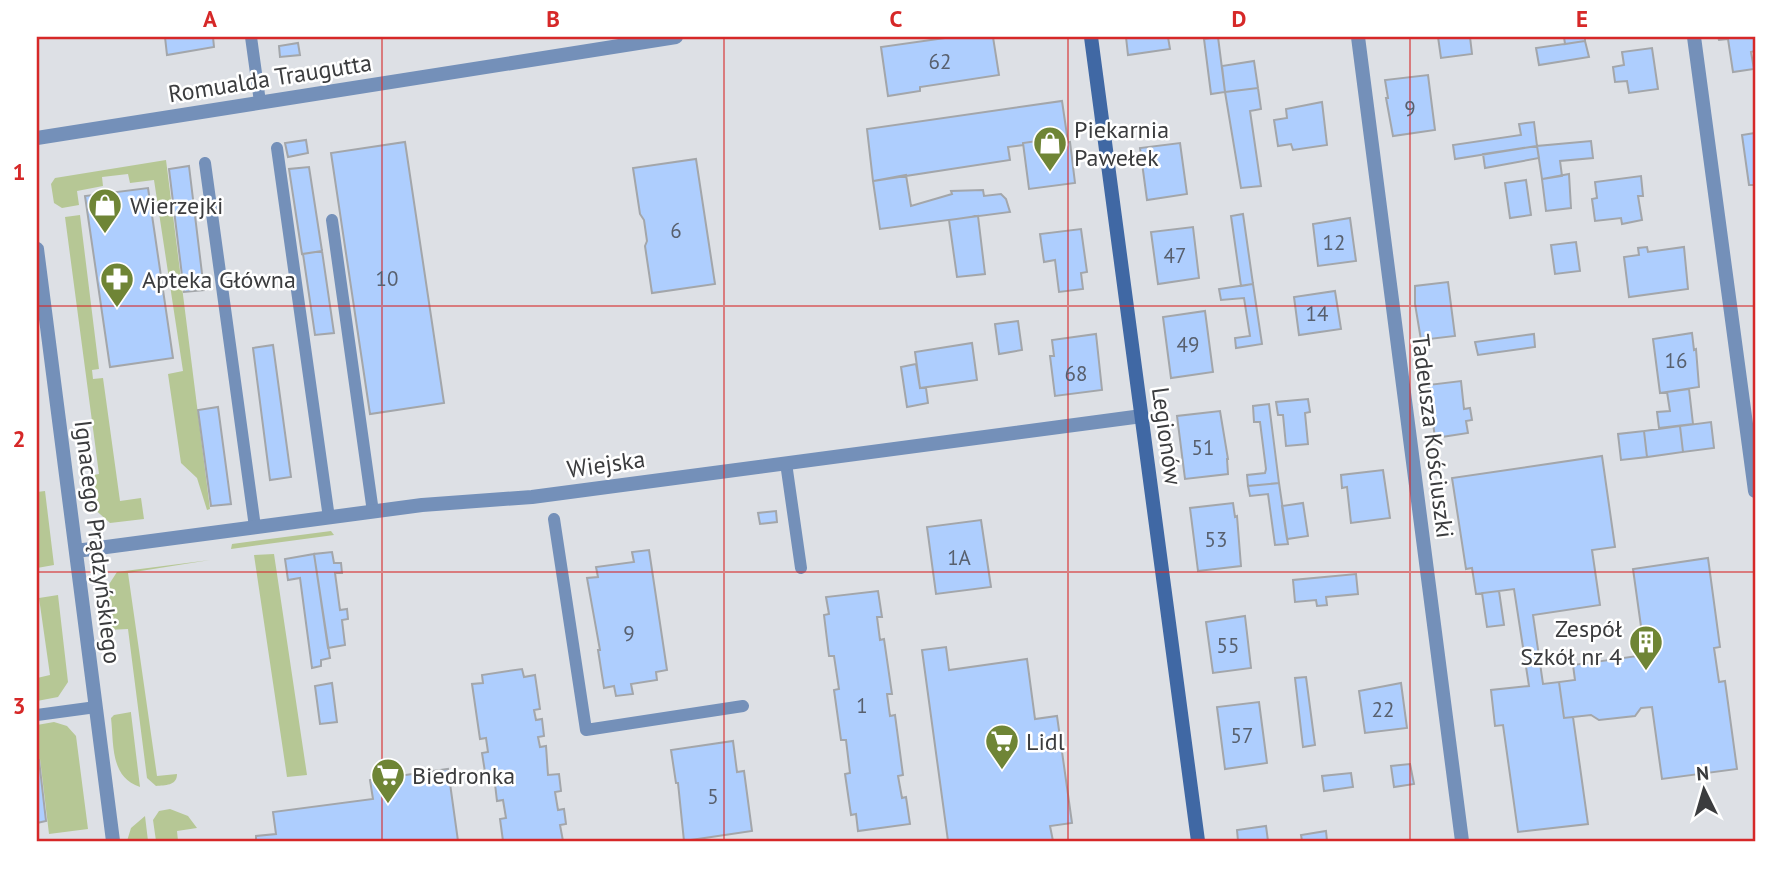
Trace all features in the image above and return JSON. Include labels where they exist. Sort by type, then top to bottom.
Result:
[{"type":"street","name":"Romualda Traugutta","points":[[37,138],[676,37]]},
{"type":"street","name":"Legionów","points":[[1091,37],[1198,841]]},
{"type":"street","name":"Tadeusza Kościuszki","points":[[1358,37],[1462,841]]},
{"type":"street","points":[[1694,37],[1755,491]]},
{"type":"street","name":"Ignacego Prądzyńskiego","points":[[37,249],[113,841]]},
{"type":"street","name":"Wiejska","points":[[76,551],[422,505],[532,497],[1142,416]]},
{"type":"lane","points":[[251,37],[260,102]]},
{"type":"lane","points":[[276,148],[329,518]]},
{"type":"lane","points":[[205,163],[255,527]]},
{"type":"lane","points":[[332,220],[373,512]]},
{"type":"lane","points":[[786,464],[801,568]]},
{"type":"lane","points":[[554,519],[586,730],[743,706]]},
{"type":"lane","points":[[37,715],[96,707]]},
{"type":"green space","points":[[166,160],[210,509],[207,510],[197,478],[181,463],[168,374],[183,371],[154,180],[130,183],[128,174],[102,177],[103,186],[77,191],[79,205],[62,208],[54,203],[51,184],[55,178]]},
{"type":"green space","points":[[80,215],[99,369],[92,370],[93,379],[103,378],[120,501],[141,498],[144,519],[110,523],[91,506],[87,476],[99,474],[65,217]]},
{"type":"green space","points":[[45,491],[54,565],[37,568],[37,492]]},
{"type":"green space","points":[[331,531],[334,535],[231,549],[232,544]]},
{"type":"green space","points":[[274,554],[307,775],[287,777],[254,555]]},
{"type":"green space","points":[[210,560],[128,573],[157,776],[177,774],[173,783],[156,786],[147,778],[128,629],[108,630],[104,592],[117,572]]},
{"type":"green space","points":[[58,595],[68,682],[58,697],[37,701],[37,678],[50,675],[39,598]]},
{"type":"green space","points":[[131,712],[140,787],[123,776],[115,759],[111,718]]},
{"type":"green space","points":[[54,722],[67,726],[76,736],[88,829],[49,834],[40,759],[37,759],[37,725]]},
{"type":"green space","points":[[170,809],[188,816],[197,828],[177,831],[178,841],[156,841],[153,820],[159,811]]},
{"type":"green space","points":[[145,816],[148,841],[127,841],[131,828]]},
{"type":"building","points":[[165,37],[213,37],[214,47],[167,55]]},
{"type":"building","points":[[952,37],[993,37],[999,75],[920,87],[920,91],[888,96],[881,47]]},
{"type":"building","points":[[1126,37],[1168,37],[1170,49],[1128,55]]},
{"type":"building","points":[[1218,37],[1225,92],[1211,94],[1204,39]]},
{"type":"building","points":[[1438,37],[1470,37],[1472,54],[1441,58]]},
{"type":"building","points":[[1564,37],[1585,37],[1585,41],[1565,44]]},
{"type":"building","points":[[1718,37],[1755,37],[1755,51],[1751,52],[1754,69],[1733,72],[1728,39],[1719,40]]},
{"type":"building","points":[[1585,41],[1589,57],[1539,65],[1536,48]]},
{"type":"building","points":[[298,43],[300,55],[280,57],[279,46]]},
{"type":"building","points":[[1652,48],[1658,89],[1629,93],[1627,81],[1615,82],[1613,67],[1624,65],[1622,52]]},
{"type":"building","points":[[1254,61],[1258,88],[1225,92],[1222,66]]},
{"type":"building","points":[[1428,75],[1435,130],[1393,136],[1385,80]]},
{"type":"building","points":[[1258,88],[1261,109],[1250,111],[1261,186],[1241,188],[1225,92]]},
{"type":"building","points":[[1062,101],[1068,142],[1052,145],[1051,139],[1023,143],[1008,147],[1010,160],[873,181],[867,129]]},
{"type":"building","points":[[1322,102],[1327,145],[1293,150],[1291,144],[1278,146],[1274,120],[1287,118],[1286,109]]},
{"type":"building","points":[[1534,122],[1537,146],[1455,159],[1453,145],[1521,135],[1519,124]]},
{"type":"building","points":[[1755,133],[1755,185],[1749,185],[1742,135]]},
{"type":"building","name":"Piekarnia Pawełek","points":[[1051,139],[1052,145],[1070,142],[1075,183],[1029,189],[1023,143]]},
{"type":"building","points":[[306,140],[308,153],[288,157],[285,143]]},
{"type":"building","points":[[1591,141],[1593,158],[1560,161],[1562,176],[1542,179],[1537,146]]},
{"type":"building","points":[[405,142],[444,403],[370,414],[331,153]]},
{"type":"building","points":[[1180,143],[1187,194],[1147,200],[1140,148]]},
{"type":"building","points":[[1537,146],[1539,158],[1485,168],[1483,154]]},
{"type":"building","points":[[696,159],[715,284],[652,293],[644,220],[640,214],[633,168]]},
{"type":"building","points":[[189,166],[204,290],[184,292],[169,169]]},
{"type":"building","points":[[309,167],[322,251],[302,254],[289,169]]},
{"type":"building","points":[[1569,174],[1571,208],[1546,211],[1542,179]]},
{"type":"building","points":[[906,175],[911,206],[952,194],[951,191],[983,190],[984,196],[1001,194],[1006,199],[1010,212],[880,229],[873,181]]},
{"type":"building","points":[[1641,176],[1643,196],[1638,196],[1642,220],[1622,224],[1621,218],[1595,221],[1592,199],[1597,198],[1595,182]]},
{"type":"building","points":[[1526,180],[1531,215],[1510,218],[1505,183]]},
{"type":"building","points":[[148,188],[173,358],[110,367],[85,196]]},
{"type":"building","points":[[1243,214],[1253,284],[1241,286],[1231,216]]},
{"type":"building","points":[[978,216],[985,274],[957,277],[949,220]]},
{"type":"building","points":[[1350,218],[1356,261],[1318,266],[1313,224]]},
{"type":"building","points":[[1193,227],[1199,278],[1158,284],[1151,232]]},
{"type":"building","points":[[1081,229],[1087,272],[1081,273],[1083,289],[1059,292],[1055,260],[1044,262],[1040,234]]},
{"type":"building","points":[[1576,242],[1580,271],[1555,274],[1551,245]]},
{"type":"building","points":[[1647,247],[1648,252],[1684,247],[1688,289],[1629,297],[1624,257],[1639,255],[1638,248]]},
{"type":"building","points":[[322,251],[334,333],[315,335],[303,254]]},
{"type":"building","points":[[1448,282],[1455,336],[1421,340],[1415,286]]},
{"type":"building","points":[[1253,284],[1262,344],[1236,348],[1235,338],[1250,336],[1244,298],[1221,300],[1219,289]]},
{"type":"building","points":[[1335,291],[1341,329],[1299,335],[1294,297]]},
{"type":"building","points":[[1205,311],[1213,372],[1171,378],[1163,317]]},
{"type":"building","points":[[1018,321],[1022,350],[999,354],[995,324]]},
{"type":"building","points":[[1692,333],[1699,387],[1660,393],[1653,339]]},
{"type":"building","points":[[1096,334],[1102,390],[1055,396],[1050,356],[1054,356],[1052,340]]},
{"type":"building","points":[[1534,334],[1535,347],[1478,355],[1475,342]]},
{"type":"building","points":[[972,343],[977,380],[920,388],[915,352]]},
{"type":"building","points":[[273,345],[291,477],[270,480],[253,348]]},
{"type":"building","points":[[916,364],[920,388],[926,388],[928,403],[907,407],[901,367]]},
{"type":"building","points":[[1461,381],[1464,409],[1470,408],[1472,420],[1466,421],[1468,433],[1435,438],[1428,385]]},
{"type":"building","points":[[1689,389],[1693,424],[1659,428],[1657,412],[1670,411],[1667,392]]},
{"type":"building","points":[[1308,399],[1310,412],[1305,413],[1308,444],[1286,446],[1283,415],[1278,415],[1276,402]]},
{"type":"building","points":[[1269,404],[1279,483],[1248,486],[1247,475],[1265,473],[1266,469],[1260,422],[1254,422],[1253,406]]},
{"type":"building","points":[[218,407],[231,504],[211,506],[198,410]]},
{"type":"building","points":[[1220,411],[1228,474],[1185,479],[1177,416]]},
{"type":"building","points":[[1711,422],[1714,448],[1683,452],[1680,426]]},
{"type":"building","points":[[1680,426],[1683,452],[1647,457],[1644,431]]},
{"type":"building","points":[[1644,431],[1647,457],[1621,460],[1618,434]]},
{"type":"building","points":[[1602,456],[1615,547],[1592,550],[1600,605],[1533,615],[1543,684],[1559,682],[1564,718],[1573,717],[1588,824],[1518,832],[1503,725],[1495,726],[1491,690],[1529,686],[1514,589],[1476,594],[1472,568],[1466,569],[1452,478]]},
{"type":"building","points":[[1383,470],[1390,518],[1351,523],[1347,487],[1342,488],[1341,475]]},
{"type":"building","points":[[1279,483],[1288,544],[1275,545],[1268,494],[1250,496],[1248,486]]},
{"type":"building","points":[[1233,503],[1235,517],[1237,516],[1241,566],[1198,571],[1190,508]]},
{"type":"building","points":[[1303,503],[1308,536],[1287,539],[1282,506]]},
{"type":"building","points":[[776,511],[777,522],[760,524],[758,513]]},
{"type":"building","points":[[981,520],[991,587],[936,594],[927,527]]},
{"type":"building","points":[[649,550],[667,670],[656,672],[657,680],[631,684],[633,694],[616,696],[614,686],[604,688],[587,578],[598,577],[596,567],[634,562],[632,552]]},
{"type":"building","points":[[332,552],[334,563],[341,563],[342,573],[335,573],[340,610],[347,609],[348,619],[342,620],[345,645],[328,648],[314,554]]},
{"type":"building","points":[[314,554],[330,658],[321,660],[321,666],[312,668],[300,578],[288,580],[285,559]]},
{"type":"building","name":"Zespół Szkół nr 4","points":[[1708,558],[1720,647],[1714,648],[1719,682],[1725,681],[1737,769],[1662,779],[1652,707],[1641,708],[1635,716],[1599,720],[1591,715],[1564,718],[1559,682],[1575,680],[1573,665],[1645,655],[1633,569]]},
{"type":"building","points":[[1356,574],[1358,594],[1326,597],[1327,605],[1317,606],[1316,600],[1295,602],[1293,580]]},
{"type":"building","points":[[878,591],[882,617],[877,617],[880,640],[884,639],[892,694],[887,694],[890,716],[895,715],[903,775],[898,776],[902,798],[906,797],[910,824],[858,831],[856,814],[851,815],[845,774],[850,773],[846,740],[841,740],[834,690],[839,689],[834,656],[829,656],[824,615],[829,614],[826,597]]},
{"type":"building","points":[[1499,591],[1504,625],[1487,627],[1482,593]]},
{"type":"building","points":[[1245,616],[1251,668],[1213,673],[1206,622]]},
{"type":"building","name":"Lidl","points":[[946,647],[949,670],[1027,659],[1035,719],[1057,716],[1072,823],[1050,826],[1053,841],[948,841],[922,650]]},
{"type":"building","points":[[522,669],[524,677],[535,675],[540,709],[534,710],[536,720],[542,719],[544,736],[538,737],[540,747],[546,746],[548,775],[559,774],[561,791],[555,792],[558,810],[564,809],[566,824],[560,825],[563,841],[503,841],[500,819],[506,818],[503,800],[497,801],[495,784],[507,779],[506,772],[485,772],[482,753],[488,752],[486,738],[480,739],[472,684],[483,683],[482,675]]},
{"type":"building","points":[[1306,677],[1315,745],[1303,747],[1295,678]]},
{"type":"building","points":[[332,683],[337,722],[320,724],[315,686]]},
{"type":"building","points":[[1401,683],[1407,728],[1365,733],[1359,691]]},
{"type":"building","points":[[1259,702],[1267,763],[1225,769],[1217,707]]},
{"type":"building","points":[[733,741],[737,772],[744,771],[752,831],[684,841],[678,783],[671,750]]},
{"type":"building","points":[[37,760],[46,821],[37,823]]},
{"type":"building","points":[[1410,764],[1414,784],[1394,787],[1391,766]]},
{"type":"building","name":"Biedronka","points":[[448,769],[458,841],[256,841],[256,836],[276,834],[273,812],[373,799],[370,780]]},
{"type":"building","points":[[1351,773],[1353,787],[1324,791],[1322,776]]},
{"type":"building","points":[[1266,826],[1268,841],[1238,841],[1237,830]]},
{"type":"building","points":[[1326,831],[1327,841],[1302,841],[1301,835]]},
{"type":"place","name":"Piekarnia Pawełek","points":[[1050,173]]},
{"type":"place","name":"Wierzejki","points":[[105,235]]},
{"type":"place","name":"Apteka Główna","points":[[117,309]]},
{"type":"place","name":"Zespół Szkół nr 4","points":[[1646,672]]},
{"type":"place","name":"Lidl","points":[[1002,771]]},
{"type":"place","name":"Biedronka","points":[[388,805]]}]
